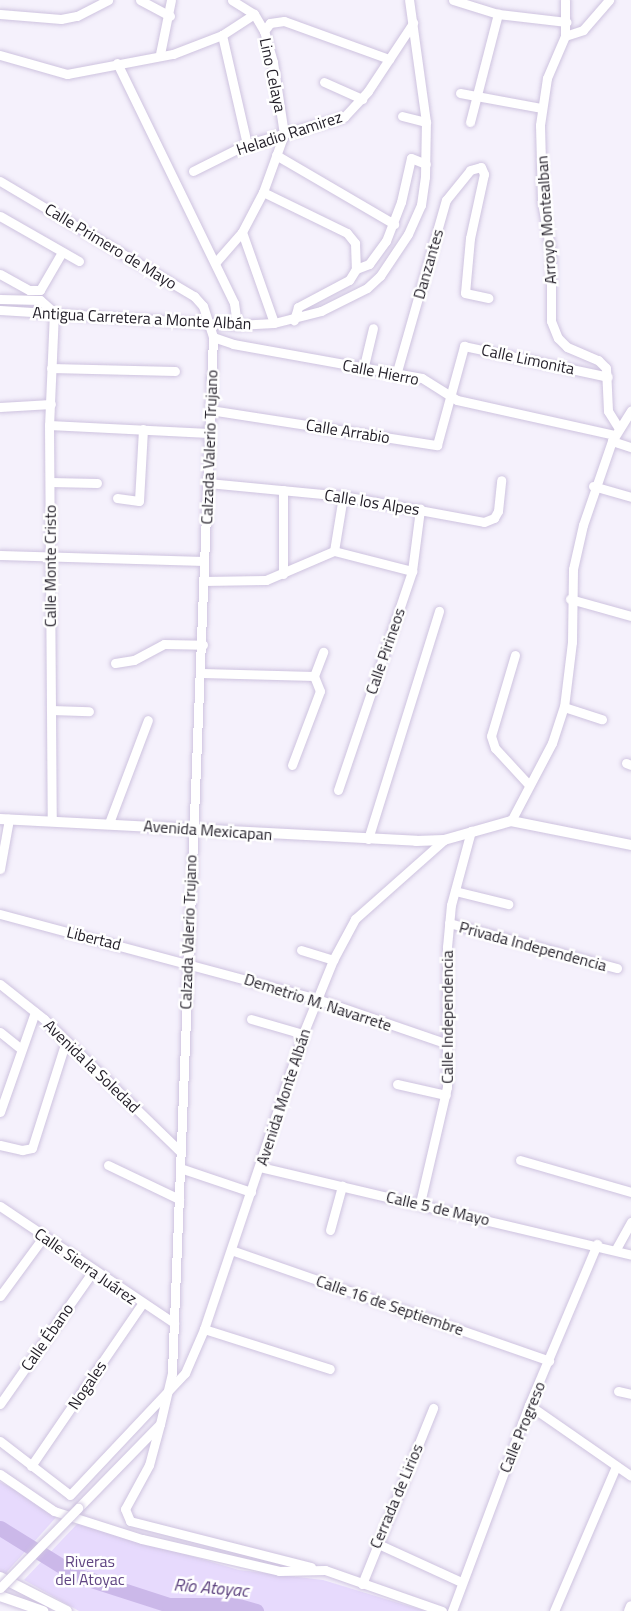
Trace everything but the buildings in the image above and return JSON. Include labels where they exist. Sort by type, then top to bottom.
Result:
[{"type":"main road","name":"Avenida Mexicapan","points":[[4,819],[416,841],[444,840],[511,821]]},
{"type":"main road","points":[[511,821],[631,845]]},
{"type":"main road","points":[[0,1577],[67,1611]]},
{"type":"main road","points":[[0,1596],[43,1611]]},
{"type":"main road","points":[[629,1611],[631,1606]]},
{"type":"street","points":[[140,0],[171,16]]},
{"type":"street","points":[[160,54],[171,16],[171,0]]},
{"type":"street","points":[[0,55],[67,74],[160,54],[173,54],[222,35],[254,14],[232,0]]},
{"type":"street","name":"Antigua Carretera a Monte Albán","points":[[0,310],[237,326],[294,320],[350,299],[380,276],[408,234],[421,205],[426,164],[426,122],[409,0]]},
{"type":"street","points":[[453,0],[498,14],[567,22]]},
{"type":"street","name":"Arroyo Montealban","points":[[565,0],[566,36],[547,78],[541,108],[542,202],[551,253],[551,321],[558,338],[567,347],[598,360],[608,377]]},
{"type":"street","points":[[566,36],[583,30],[609,0]]},
{"type":"street","points":[[0,14],[61,19],[104,2]]},
{"type":"street","name":"Lino Celaya","points":[[215,263],[242,232],[263,192],[284,134],[273,62],[264,31],[254,14]]},
{"type":"street","points":[[470,122],[498,14]]},
{"type":"street","points":[[264,31],[270,23],[284,21],[389,59]]},
{"type":"street","name":"Heladio Ramirez","points":[[193,171],[247,144],[344,117],[362,99],[413,22]]},
{"type":"street","points":[[222,35],[247,144]]},
{"type":"street","points":[[117,63],[234,303],[237,326]]},
{"type":"street","points":[[324,82],[362,99]]},
{"type":"street","points":[[460,93],[476,98],[541,108]]},
{"type":"street","points":[[402,116],[426,122]]},
{"type":"street","points":[[276,155],[394,224]]},
{"type":"street","points":[[294,320],[298,307],[343,285],[356,269],[369,264],[394,224],[411,158],[426,164]]},
{"type":"street","name":"Danzantes","points":[[396,375],[446,200],[470,170],[481,167],[484,174],[470,238],[465,293],[488,298]]},
{"type":"street","name":"Calle Primero de Mayo","points":[[0,181],[194,296],[211,323]]},
{"type":"street","points":[[263,192],[347,233],[355,243],[356,269]]},
{"type":"street","points":[[0,216],[79,261]]},
{"type":"street","points":[[242,232],[274,323]]},
{"type":"street","points":[[0,274],[29,290],[40,290],[62,252]]},
{"type":"street","points":[[0,299],[40,300],[54,312]]},
{"type":"street","name":"Calle Monte Cristo","points":[[52,820],[50,425],[54,312]]},
{"type":"street","name":"Calzada Valerio Trujano","points":[[0,1588],[160,1424],[170,1385],[192,829],[202,673],[203,581],[213,337],[211,323]]},
{"type":"street","points":[[363,370],[373,328]]},
{"type":"street","name":"Calle Hierro","points":[[213,337],[363,370],[422,378],[448,396],[615,434],[631,447]]},
{"type":"street","name":"Calle Limonita","points":[[448,396],[464,346],[608,377]]},
{"type":"street","points":[[51,368],[172,372]]},
{"type":"street","points":[[608,377],[608,411],[615,434]]},
{"type":"street","name":"Calle Arrabio","points":[[210,410],[437,444],[448,396]]},
{"type":"street","points":[[0,407],[51,404]]},
{"type":"street","points":[[511,821],[552,743],[564,707],[572,642],[570,598],[573,569],[593,486],[615,434],[631,411]]},
{"type":"street","points":[[50,425],[209,433]]},
{"type":"street","points":[[117,498],[139,501],[143,429]]},
{"type":"street","name":"Calle los Alpes","points":[[208,483],[343,496],[490,521],[498,511],[501,480]]},
{"type":"street","points":[[51,482],[97,483]]},
{"type":"street","points":[[593,486],[631,497]]},
{"type":"street","points":[[283,490],[283,574]]},
{"type":"street","points":[[334,551],[343,496]]},
{"type":"street","name":"Calle Pirineos","points":[[338,790],[412,571],[420,509]]},
{"type":"street","points":[[203,581],[266,580],[334,551],[412,571]]},
{"type":"street","points":[[0,555],[50,554],[204,561]]},
{"type":"street","points":[[570,598],[631,616]]},
{"type":"street","points":[[368,839],[439,611]]},
{"type":"street","points":[[115,663],[134,660],[164,644],[203,645]]},
{"type":"street","points":[[292,765],[320,691],[314,676],[323,652]]},
{"type":"street","points":[[515,655],[491,736],[495,748],[529,785]]},
{"type":"street","points":[[202,673],[314,676]]},
{"type":"street","points":[[564,707],[602,719]]},
{"type":"street","points":[[51,710],[89,711]]},
{"type":"street","points":[[109,823],[148,720]]},
{"type":"street","points":[[0,869],[4,819]]},
{"type":"street","name":"Calle Independencia","points":[[420,1203],[446,1095],[449,923],[471,831]]},
{"type":"street","name":"Avenida Monte Albán","points":[[31,1466],[70,1495],[170,1385],[184,1373],[204,1329],[303,1034],[333,960],[355,919],[444,840]]},
{"type":"street","name":"Privada Independencia","points":[[455,891],[508,904]]},
{"type":"street","name":"Libertad","points":[[0,914],[188,962]]},
{"type":"street","name":"Privada Independencia","points":[[449,923],[616,968]]},
{"type":"street","points":[[301,950],[333,960]]},
{"type":"street","name":"Demetrio M. Navarrete","points":[[188,962],[317,999],[448,1044]]},
{"type":"street","name":"Avenida la Soledad","points":[[0,984],[35,1012],[181,1152]]},
{"type":"street","points":[[0,1112],[20,1048],[35,1012]]},
{"type":"street","points":[[251,1018],[303,1034]]},
{"type":"street","points":[[0,1032],[20,1048]]},
{"type":"street","points":[[0,1145],[22,1150],[32,1148],[66,1041]]},
{"type":"street","points":[[397,1084],[446,1095]]},
{"type":"street","points":[[520,1160],[631,1192]]},
{"type":"street","points":[[108,1165],[179,1199]]},
{"type":"street","name":"Calle 5 de Mayo","points":[[260,1167],[597,1244],[631,1255]]},
{"type":"street","points":[[180,1168],[251,1192]]},
{"type":"street","points":[[330,1230],[342,1186]]},
{"type":"street","name":"Calle Sierra Juárez","points":[[0,1206],[142,1304],[174,1323]]},
{"type":"street","points":[[616,1249],[631,1222]]},
{"type":"street","points":[[0,1296],[44,1236]]},
{"type":"street","name":"Calle Progreso","points":[[452,1611],[529,1405],[597,1244]]},
{"type":"street","name":"Calle 16 de Septiembre","points":[[231,1250],[549,1361]]},
{"type":"street","name":"Calle Ébano","points":[[0,1404],[94,1270]]},
{"type":"street","name":"Nogales","points":[[31,1466],[142,1304]]},
{"type":"street","points":[[204,1329],[330,1369]]},
{"type":"street","points":[[618,1390],[631,1394]]},
{"type":"street","points":[[529,1405],[631,1476]]},
{"type":"street","name":"Cerrada de Lirios","points":[[362,1584],[376,1543],[433,1408]]},
{"type":"street","points":[[160,1424],[149,1464],[125,1509],[130,1521],[325,1570],[442,1611]]},
{"type":"street","points":[[0,1441],[31,1466]]},
{"type":"street","points":[[554,1611],[616,1466]]},
{"type":"street","points":[[0,1474],[35,1502],[69,1516],[142,1539],[279,1571],[325,1570]]},
{"type":"street","points":[[376,1543],[461,1582]]},
{"type":"green space","points":[[0,1482],[60,1513],[5,1574],[0,1572]]},
{"type":"green space","name":"Riveras del Atoyac","points":[[78,1523],[239,1570],[323,1580],[425,1611],[79,1611],[24,1580]]},
{"type":"waterway","name":"Río Atoyac","points":[[0,1528],[76,1575],[169,1605],[235,1605],[256,1611]]}]
